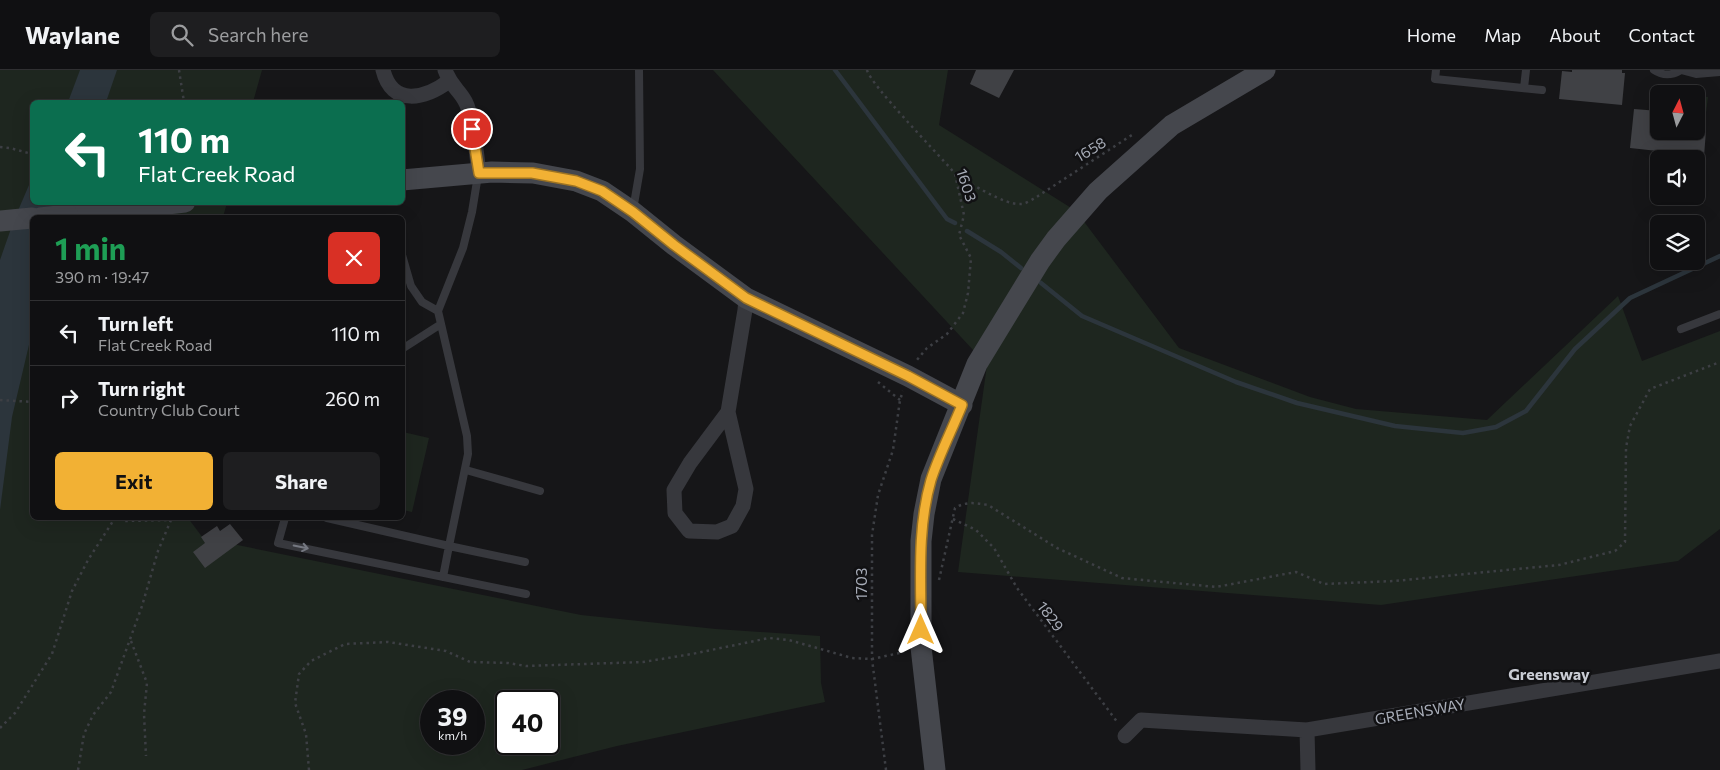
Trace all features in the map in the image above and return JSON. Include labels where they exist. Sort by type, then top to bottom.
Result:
[{"type":"street","points":[[383,70],[389,86],[403,97],[422,96],[439,88],[447,75],[466,103],[479,173]]},
{"type":"street","points":[[935,770],[921,648],[921,541],[931,479],[977,364],[1040,261],[1056,239],[1098,191],[1172,125],[1265,70]]},
{"type":"street","points":[[405,180],[479,173],[532,173],[576,181],[602,191],[633,212],[746,298],[908,376],[962,405]]},
{"type":"street","points":[[68,215],[158,205]]},
{"type":"street","points":[[2,221],[30,218]]},
{"type":"street","points":[[728,412],[690,463],[674,490],[675,514],[688,531],[717,532],[732,526],[743,506],[746,489],[728,412],[746,298]]},
{"type":"street","name":"GREENSWAY","points":[[1125,736],[1141,720],[1307,730],[1720,661]]},
{"type":"street","points":[[1307,730],[1308,770]]},
{"type":"lane","points":[[633,212],[640,169],[639,70]]},
{"type":"lane","points":[[1436,70],[1435,79],[1542,90]]},
{"type":"lane","points":[[1524,88],[1526,70]]},
{"type":"lane","points":[[1654,70],[1668,75],[1681,70],[1696,74],[1720,72]]},
{"type":"lane","points":[[442,577],[468,454],[467,436],[438,311],[463,248],[479,173]]},
{"type":"lane","points":[[405,265],[411,286],[422,302],[438,311]]},
{"type":"lane","points":[[1681,329],[1720,314]]},
{"type":"lane","points":[[405,347],[441,324]]},
{"type":"lane","points":[[466,470],[540,491]]},
{"type":"lane","points":[[284,520],[278,543],[526,594]]},
{"type":"lane","points":[[336,520],[525,562]]},
{"type":"path","points":[[180,70],[184,100]]},
{"type":"path","name":"1603","points":[[868,70],[868,74],[881,90],[955,174],[964,215],[959,235],[971,258],[968,293],[963,313],[948,334],[927,348],[916,360],[900,400]]},
{"type":"path","name":"1658","points":[[955,174],[976,187],[1004,200],[1022,204],[1035,198],[1138,131]]},
{"type":"path","points":[[0,147],[30,153]]},
{"type":"path","name":"1829","points":[[1125,736],[1114,718],[1017,588],[994,548],[976,530],[953,518],[955,508],[962,504],[975,502],[988,505],[1057,548],[1122,578],[1216,587],[1296,572],[1324,584],[1394,581],[1559,565],[1615,552],[1626,542],[1626,448],[1630,426],[1650,389],[1720,362]]},
{"type":"path","points":[[0,400],[30,402]]},
{"type":"path","name":"1703","points":[[886,770],[872,659],[872,535],[878,495],[893,450],[900,400]]},
{"type":"path","points":[[0,728],[16,713],[52,654],[72,591],[88,560],[114,520]]},
{"type":"path","points":[[78,770],[84,734],[93,715],[111,692],[131,639],[158,551],[171,520],[122,520]]},
{"type":"path","points":[[309,770],[306,734],[295,703],[299,674],[311,661],[345,644],[388,642],[446,651],[470,662],[508,663],[526,666],[563,666],[643,662],[769,638],[790,640],[852,658],[872,659]]},
{"type":"path","points":[[131,639],[148,683],[144,714],[146,756]]},
{"type":"shaded area","points":[[0,70],[262,70],[254,100],[30,100],[30,205],[226,205],[224,215],[30,215],[30,520],[190,520],[203,538],[581,615],[716,629],[820,636],[821,683],[825,702],[617,746],[522,770],[0,770]]},
{"type":"shaded area","points":[[80,70],[117,70],[107,100],[69,100]]},
{"type":"shaded area","points":[[713,70],[948,70],[939,125],[1076,211],[1179,348],[1310,397],[1356,409],[1487,420],[1618,296],[1642,361],[1720,331],[1720,529],[1678,561],[1381,605],[958,572],[987,365]]},
{"type":"shaded area","points":[[1705,97],[1708,97],[1705,121]]},
{"type":"shaded area","points":[[30,183],[30,205],[69,205],[65,215],[30,215],[30,340],[12,417],[0,510],[0,260]]},
{"type":"shaded area","points":[[405,432],[429,438],[412,512],[405,510]]},
{"type":"building","points":[[976,70],[1014,70],[999,98],[970,84]]},
{"type":"building","points":[[1572,70],[1622,70],[1622,73],[1625,73],[1622,105],[1559,99],[1562,71],[1572,72]]},
{"type":"building","points":[[1634,109],[1650,110],[1650,140],[1705,140],[1706,131],[1704,150],[1650,150],[1630,148]]},
{"type":"building","points":[[230,524],[243,540],[205,568],[193,552],[205,543],[201,537],[217,526],[220,531]]},
{"type":"waterway","points":[[835,70],[947,219],[955,223]]},
{"type":"waterway","points":[[967,231],[1001,252],[1021,268]]},
{"type":"waterway","points":[[1041,283],[1082,316],[1236,382],[1297,403],[1395,426],[1463,433],[1496,427],[1526,411],[1575,349],[1630,298],[1720,256]]},
{"type":"district","name":"Greensway","points":[[1549,673]]},
{"type":"route","points":[[472,129],[479,173],[532,173],[576,181],[602,191],[633,212],[746,298],[908,376],[962,405],[931,479],[924,514],[921,541],[921,630]]}]
